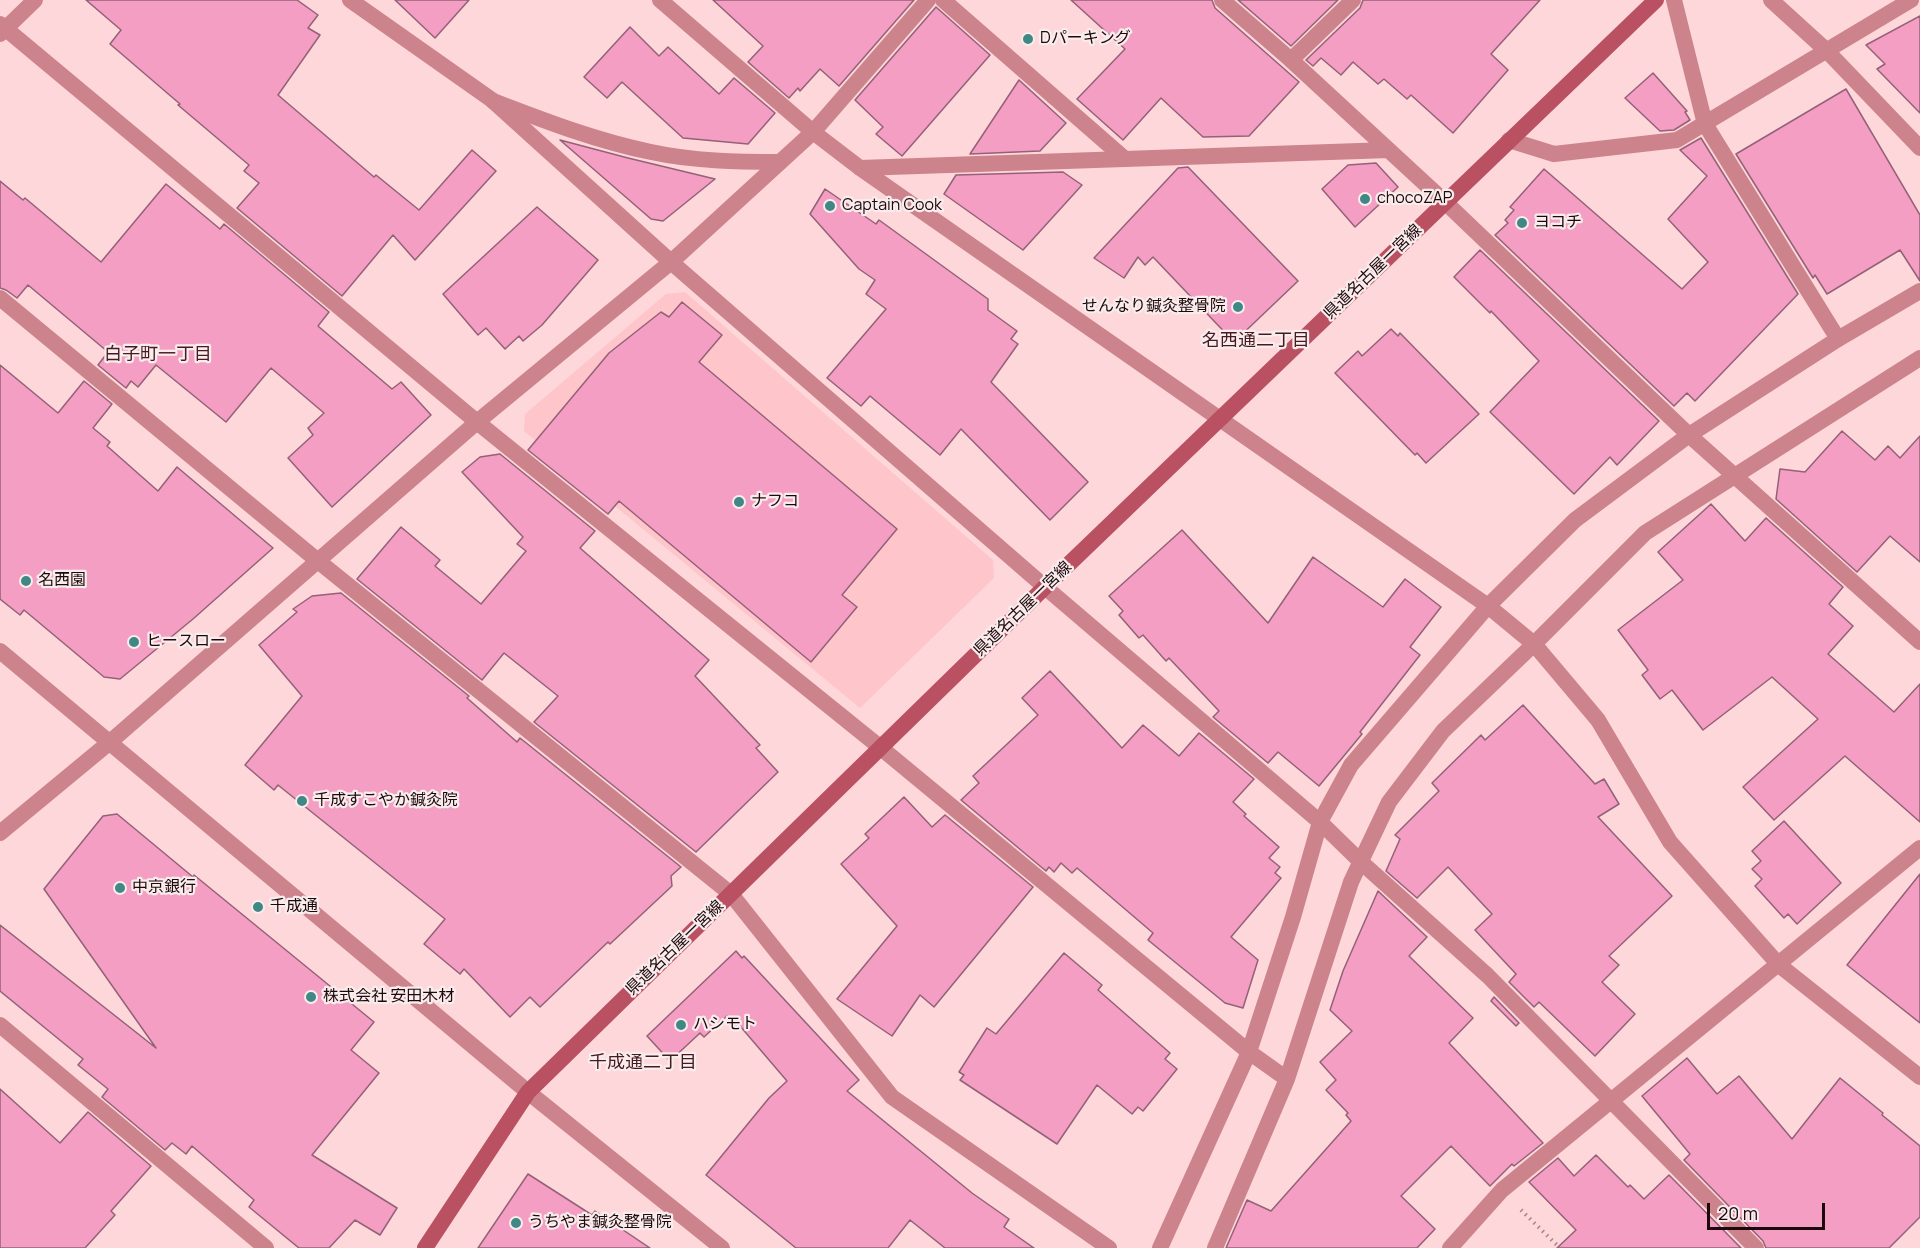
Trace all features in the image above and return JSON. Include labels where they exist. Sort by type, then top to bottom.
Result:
[{"type":"main road","name":"県道名古屋一宮線","points":[[425,1248],[528,1092],[1045,587],[1656,0]]},
{"type":"street","points":[[35,0],[2,29],[477,422],[881,748],[1249,1052],[1287,1079]]},
{"type":"street","points":[[350,0],[492,100],[671,262],[1320,822],[1488,976],[1756,1248]]},
{"type":"street","points":[[660,0],[813,132],[860,168],[1488,606],[1534,644],[1598,720],[1670,842],[1779,965],[1920,1077]]},
{"type":"street","points":[[0,833],[110,742],[477,422],[671,262],[813,132],[928,0]]},
{"type":"street","points":[[943,0],[1125,159]]},
{"type":"street","points":[[1222,0],[1291,60],[1445,202],[1689,435],[1920,642]]},
{"type":"street","points":[[1291,60],[1353,0]]},
{"type":"street","points":[[1674,0],[1706,124],[1838,339]]},
{"type":"street","points":[[1771,0],[1827,51],[1920,148]]},
{"type":"street","points":[[1509,140],[1554,154],[1677,140],[1911,0]]},
{"type":"street","points":[[492,100],[573,131],[652,152],[723,161],[780,162]]},
{"type":"street","points":[[860,168],[1389,150]]},
{"type":"street","points":[[1161,1248],[1249,1052],[1293,917],[1320,822],[1351,765],[1488,606],[1575,520],[1689,435],[1838,339],[1920,291]]},
{"type":"street","points":[[0,298],[318,561],[731,894],[892,1097],[1109,1248]]},
{"type":"street","points":[[1215,1248],[1287,1079],[1351,882],[1389,802],[1443,731],[1645,533],[1920,358]]},
{"type":"street","points":[[0,651],[528,1092],[722,1248]]},
{"type":"street","points":[[1450,1248],[1502,1190],[1920,848]]},
{"type":"street","points":[[0,1025],[266,1248]]},
{"type":"path","points":[[1502,1190],[1560,1248]]},
{"type":"shaded area","points":[[685,292],[993,560],[994,578],[860,708],[524,431],[525,414],[666,294]]},
{"type":"building","points":[[86,0],[297,0],[318,15],[308,28],[320,35],[278,95],[374,177],[376,175],[419,210],[472,150],[496,171],[415,260],[393,235],[342,296],[237,208],[259,183],[244,171],[249,165],[110,44],[121,30]]},
{"type":"building","points":[[395,0],[469,0],[435,38]]},
{"type":"building","points":[[713,0],[914,0],[839,86],[820,69],[800,91],[798,88],[789,98],[748,62],[763,46]]},
{"type":"building","points":[[1071,0],[1212,0],[1215,8],[1299,82],[1249,136],[1203,137],[1161,98],[1123,140],[1077,99],[1125,49]]},
{"type":"building","points":[[1238,0],[1338,0],[1291,46]]},
{"type":"building","points":[[1363,0],[1540,0],[1491,54],[1508,70],[1453,133],[1411,95],[1407,99],[1384,79],[1378,84],[1353,62],[1341,75],[1321,58],[1313,66],[1306,60],[1360,8]]},
{"type":"building","points":[[936,7],[990,55],[902,156],[876,134],[883,127],[855,100]]},
{"type":"building","points":[[1920,16],[1920,113],[1877,69],[1885,64],[1866,45]]},
{"type":"building","points":[[630,27],[659,56],[668,47],[719,94],[734,78],[775,113],[748,144],[683,138],[622,82],[607,98],[584,77]]},
{"type":"building","points":[[1653,73],[1687,111],[1685,112],[1690,120],[1674,130],[1660,131],[1625,98]]},
{"type":"building","points":[[1019,80],[1066,123],[1040,151],[970,154]]},
{"type":"building","points":[[1846,89],[1920,215],[1920,281],[1900,250],[1827,294],[1815,275],[1813,278],[1736,154]]},
{"type":"building","points":[[1701,138],[1798,294],[1695,401],[1687,393],[1674,406],[1495,235],[1508,223],[1505,220],[1514,210],[1510,207],[1544,169],[1682,289],[1708,262],[1668,219],[1707,176],[1680,150]]},
{"type":"building","points":[[560,140],[715,179],[663,221],[651,219]]},
{"type":"building","points":[[1376,163],[1398,187],[1355,227],[1322,189],[1348,165]]},
{"type":"building","points":[[1188,167],[1298,281],[1234,342],[1153,257],[1145,265],[1138,257],[1124,278],[1094,258],[1178,168]]},
{"type":"building","points":[[1063,172],[1082,185],[1023,250],[944,194],[956,175]]},
{"type":"building","points":[[0,181],[23,200],[25,198],[101,262],[166,184],[220,229],[224,224],[329,312],[318,326],[392,389],[401,382],[431,415],[332,507],[288,458],[313,435],[308,428],[324,413],[271,368],[226,422],[156,365],[138,387],[131,381],[126,388],[98,365],[108,352],[28,285],[17,298],[0,288]]},
{"type":"building","points":[[825,189],[876,224],[879,220],[988,299],[988,310],[1017,331],[1011,339],[1018,344],[991,382],[1088,482],[1050,520],[961,429],[940,455],[870,396],[861,406],[827,378],[886,309],[866,294],[875,280],[859,269],[810,214]]},
{"type":"building","points":[[537,207],[598,260],[542,325],[523,341],[519,336],[505,349],[486,328],[478,335],[443,294]]},
{"type":"building","points":[[1480,250],[1659,421],[1617,465],[1610,457],[1574,494],[1490,412],[1539,361],[1491,311],[1490,313],[1454,277]]},
{"type":"building","points":[[682,302],[722,335],[699,362],[897,529],[842,595],[857,607],[811,662],[619,501],[608,514],[528,450],[609,353],[661,312],[669,317]]},
{"type":"building","points":[[1391,329],[1398,336],[1400,333],[1479,414],[1426,463],[1417,453],[1415,455],[1335,373],[1358,351],[1362,356]]},
{"type":"building","points":[[0,365],[58,413],[84,381],[112,404],[93,428],[110,442],[107,446],[158,491],[177,467],[273,548],[193,619],[120,679],[104,677],[24,610],[20,615],[0,599]]},
{"type":"building","points":[[1842,431],[1875,460],[1888,446],[1900,458],[1920,436],[1920,562],[1890,536],[1857,572],[1776,499],[1780,469],[1805,472]]},
{"type":"building","points":[[500,454],[595,531],[580,548],[709,660],[695,676],[760,745],[756,748],[778,772],[696,852],[534,722],[558,696],[504,653],[482,680],[357,579],[401,527],[440,560],[435,566],[481,604],[526,551],[517,544],[523,537],[462,472],[480,457]]},
{"type":"building","points":[[1711,504],[1745,541],[1766,518],[1843,587],[1829,604],[1853,626],[1828,654],[1894,712],[1920,684],[1920,822],[1845,756],[1774,820],[1743,787],[1818,719],[1772,677],[1703,730],[1672,690],[1660,699],[1642,675],[1648,670],[1618,630],[1683,580],[1658,552]]},
{"type":"building","points":[[1182,530],[1268,623],[1313,557],[1383,607],[1405,579],[1441,607],[1410,647],[1420,655],[1360,732],[1362,734],[1319,786],[1278,752],[1268,763],[1213,717],[1219,711],[1169,658],[1166,661],[1143,635],[1139,638],[1119,615],[1123,611],[1109,596]]},
{"type":"building","points":[[341,593],[469,696],[467,698],[517,742],[520,738],[681,867],[671,876],[672,886],[610,944],[608,942],[540,1007],[530,997],[510,1017],[464,969],[460,974],[424,944],[445,919],[278,785],[274,790],[245,765],[302,696],[259,645],[297,612],[293,609],[312,596]]},
{"type":"building","points":[[1050,671],[1122,748],[1143,725],[1179,756],[1199,733],[1254,779],[1233,802],[1246,814],[1244,816],[1279,847],[1269,858],[1280,867],[1275,873],[1281,878],[1231,937],[1258,960],[1243,1008],[1225,1003],[1148,940],[1153,933],[1077,868],[1072,873],[1061,863],[1054,872],[1049,867],[1046,871],[961,800],[979,783],[973,776],[1038,715],[1022,698]]},
{"type":"building","points":[[1523,705],[1595,784],[1604,779],[1619,804],[1598,817],[1672,896],[1609,956],[1619,965],[1602,982],[1635,1014],[1595,1056],[1539,1002],[1534,1007],[1509,982],[1516,974],[1475,930],[1492,914],[1448,867],[1417,898],[1386,871],[1400,839],[1395,835],[1439,791],[1432,783],[1481,735],[1485,740]]},
{"type":"building","points":[[904,797],[932,827],[945,815],[1033,887],[934,1007],[920,995],[892,1036],[837,999],[897,926],[841,864],[869,838],[865,834]]},
{"type":"building","points":[[117,814],[374,1022],[351,1050],[379,1073],[312,1155],[397,1208],[380,1235],[355,1220],[329,1248],[299,1248],[249,1207],[254,1200],[192,1146],[186,1154],[172,1143],[165,1150],[102,1097],[108,1089],[78,1065],[83,1059],[0,991],[0,925],[156,1048],[44,889],[103,816]]},
{"type":"building","points":[[1784,821],[1841,883],[1797,924],[1788,914],[1784,918],[1755,886],[1762,879],[1752,869],[1761,861],[1752,851]]},
{"type":"building","points":[[1920,874],[1920,1023],[1847,965]]},
{"type":"building","points":[[1378,891],[1427,937],[1409,956],[1473,1018],[1449,1043],[1543,1143],[1514,1166],[1512,1164],[1490,1186],[1451,1146],[1401,1196],[1435,1229],[1417,1248],[1226,1248],[1247,1200],[1271,1211],[1351,1121],[1346,1115],[1348,1113],[1326,1090],[1336,1080],[1320,1062],[1352,1031],[1330,1010],[1343,971]]},
{"type":"building","points":[[736,951],[742,958],[744,956],[859,1080],[847,1091],[972,1193],[1009,1219],[1004,1227],[1034,1248],[945,1248],[910,1220],[888,1248],[796,1248],[706,1175],[769,1098],[787,1081],[740,1026],[738,1028],[727,1016],[704,1037],[700,1033],[670,1061],[647,1036]]},
{"type":"building","points":[[1064,953],[1102,985],[1098,990],[1170,1053],[1165,1059],[1177,1069],[1143,1111],[1138,1107],[1132,1114],[1097,1085],[1057,1144],[960,1080],[964,1075],[959,1072],[987,1028],[996,1034]]},
{"type":"building","points":[[1494,997],[1519,1023],[1516,1026],[1491,1001]]},
{"type":"building","points":[[1687,1058],[1717,1094],[1739,1076],[1792,1139],[1840,1078],[1920,1146],[1920,1217],[1889,1248],[1766,1248],[1763,1241],[1684,1160],[1690,1154],[1642,1096]]},
{"type":"building","points":[[0,1089],[60,1143],[88,1112],[151,1166],[111,1211],[115,1215],[85,1248],[0,1248]]},
{"type":"building","points":[[1596,1155],[1628,1187],[1630,1185],[1644,1199],[1669,1175],[1741,1248],[1557,1248],[1576,1230],[1529,1182],[1558,1158],[1574,1176]]},
{"type":"building","points":[[528,1174],[592,1215],[595,1211],[650,1248],[478,1248]]},
{"type":"place","name":"Dパーキング","points":[[1028,39]]},
{"type":"place","name":"chocoZAP","points":[[1365,199]]},
{"type":"place","name":"Captain Cook","points":[[830,206]]},
{"type":"place","name":"ヨコチ","points":[[1522,223]]},
{"type":"place","name":"せんなり鍼灸整骨院","points":[[1238,307]]},
{"type":"place","name":"ナフコ","points":[[739,502]]},
{"type":"place","name":"名西園","points":[[26,581]]},
{"type":"place","name":"ヒースロー","points":[[134,642]]},
{"type":"place","name":"千成すこやか鍼灸院","points":[[302,801]]},
{"type":"place","name":"中京銀行","points":[[120,888]]},
{"type":"place","name":"千成通","points":[[258,907]]},
{"type":"place","name":"株式会社 安田木材","points":[[311,997]]},
{"type":"place","name":"ハシモト","points":[[681,1025]]},
{"type":"place","name":"うちやま鍼灸整骨院","points":[[516,1223]]},
{"type":"district","name":"名西通二丁目","points":[[1256,341]]},
{"type":"district","name":"白子町一丁目","points":[[158,355]]},
{"type":"district","name":"千成通二丁目","points":[[643,1063]]}]
